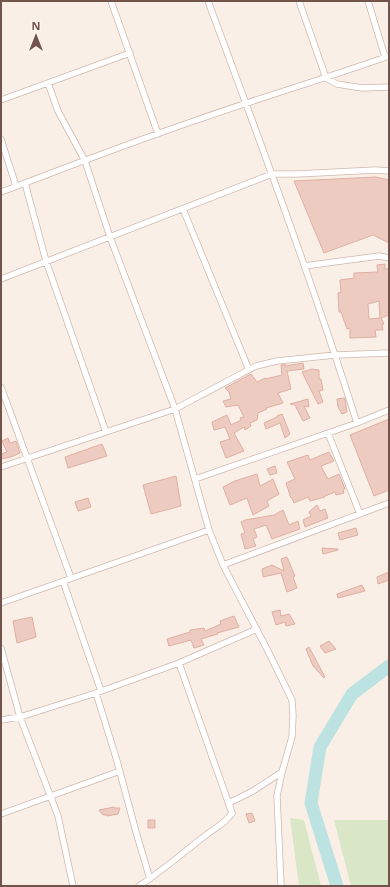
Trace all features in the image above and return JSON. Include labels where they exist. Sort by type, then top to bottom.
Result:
[{"type":"street","points":[[111,1],[158,134]]},
{"type":"street","points":[[208,1],[272,174],[357,423]]},
{"type":"street","points":[[299,1],[326,78],[337,84],[362,88],[389,87]]},
{"type":"street","points":[[1,192],[246,103],[387,57],[368,1]]},
{"type":"street","points":[[1,100],[130,53]]},
{"type":"street","points":[[48,83],[58,111],[85,161],[110,237],[175,409],[209,530],[223,565],[292,700],[292,737],[277,796],[281,886]]},
{"type":"street","points":[[1,139],[16,186]]},
{"type":"street","points":[[1,279],[272,174],[376,170],[389,171]]},
{"type":"street","points":[[25,183],[46,261],[106,432]]},
{"type":"street","points":[[184,209],[249,370]]},
{"type":"street","points":[[304,266],[379,256],[389,258]]},
{"type":"street","points":[[1,467],[175,409],[256,366],[276,361],[335,355],[389,353]]},
{"type":"street","points":[[1,387],[71,578]]},
{"type":"street","points":[[195,479],[357,423],[389,410]]},
{"type":"street","points":[[328,433],[360,514]]},
{"type":"street","points":[[223,565],[389,503]]},
{"type":"street","points":[[1,604],[209,530]]},
{"type":"street","points":[[63,581],[98,692],[150,878]]},
{"type":"street","points":[[1,720],[20,717],[98,692],[179,663],[256,629]]},
{"type":"street","points":[[1,648],[20,717],[58,816],[73,886]]},
{"type":"street","points":[[139,886],[228,820],[232,813],[179,663]]},
{"type":"street","points":[[1,814],[50,795],[120,771]]},
{"type":"street","points":[[229,803],[253,791],[282,772]]},
{"type":"green space","points":[[290,818],[304,820],[321,886],[299,886]]},
{"type":"green space","points":[[334,820],[389,820],[389,886],[351,886]]},
{"type":"building","points":[[376,177],[389,180],[389,243],[373,235],[324,253],[294,181]]},
{"type":"building","points":[[385,264],[385,269],[389,269],[389,315],[381,318],[384,324],[382,325],[383,330],[375,330],[376,337],[350,338],[350,328],[347,329],[341,312],[339,312],[338,293],[341,292],[340,280],[354,278],[354,273],[378,272],[377,265]],"holes":[[[379,301],[380,318],[369,319],[368,304]]]},
{"type":"building","points":[[303,363],[304,369],[287,371],[291,389],[278,393],[283,403],[266,408],[267,409],[258,413],[257,420],[250,423],[251,426],[245,430],[244,427],[234,433],[244,451],[226,458],[220,442],[230,439],[225,427],[214,430],[212,422],[227,415],[231,425],[241,420],[240,418],[244,417],[238,405],[226,407],[223,401],[231,399],[229,392],[225,388],[251,374],[257,382],[265,378],[282,375],[281,365],[285,364],[285,366]]},
{"type":"building","points":[[312,369],[319,370],[319,379],[321,379],[323,390],[319,391],[323,402],[318,404],[302,372]]},
{"type":"building","points":[[345,398],[347,412],[342,414],[338,407],[337,399]]},
{"type":"building","points":[[308,399],[309,407],[304,406],[310,418],[303,421],[295,405],[290,404]]},
{"type":"building","points":[[282,414],[290,434],[285,438],[280,423],[266,429],[264,423]]},
{"type":"building","points":[[389,419],[389,490],[374,496],[350,435]]},
{"type":"building","points":[[8,438],[10,443],[16,441],[20,453],[1,459],[1,454],[7,452],[2,441]]},
{"type":"building","points":[[102,444],[107,456],[68,468],[65,457]]},
{"type":"building","points":[[329,452],[334,461],[321,466],[328,479],[339,474],[345,489],[343,490],[344,493],[336,495],[335,492],[325,497],[310,501],[308,497],[294,503],[286,483],[295,479],[287,462],[308,455],[310,460]]},
{"type":"building","points":[[275,466],[277,473],[270,475],[267,469]]},
{"type":"building","points":[[257,474],[260,486],[273,479],[279,494],[267,501],[269,506],[253,515],[247,498],[230,505],[223,487],[235,481]]},
{"type":"building","points":[[176,476],[181,506],[151,514],[143,485]]},
{"type":"building","points":[[88,498],[91,507],[78,511],[75,502]]},
{"type":"building","points":[[317,505],[320,511],[325,509],[328,518],[305,527],[303,520],[311,516],[309,512]]},
{"type":"building","points":[[283,510],[289,525],[298,521],[300,529],[272,539],[266,525],[254,529],[257,537],[253,539],[256,546],[245,549],[241,534],[245,533],[241,522],[274,515]]},
{"type":"building","points":[[356,528],[358,535],[340,540],[338,533]]},
{"type":"building","points":[[322,548],[338,549],[338,550],[323,554]]},
{"type":"building","points":[[287,557],[295,576],[293,577],[297,588],[287,592],[281,573],[263,577],[262,569],[272,565],[284,571],[281,559]]},
{"type":"building","points":[[389,572],[389,580],[378,584],[377,577]]},
{"type":"building","points":[[362,585],[365,591],[338,598],[337,594]]},
{"type":"building","points":[[280,610],[281,616],[289,614],[295,624],[286,626],[285,622],[276,625],[272,612]]},
{"type":"building","points":[[234,616],[239,627],[201,639],[204,645],[194,648],[191,640],[169,646],[167,639],[190,632],[190,630],[204,628],[205,631],[221,624],[220,621]]},
{"type":"building","points":[[32,617],[36,637],[17,643],[13,621]]},
{"type":"building","points":[[329,641],[336,649],[325,653],[320,646]]},
{"type":"building","points":[[309,647],[325,677],[324,678],[313,666],[306,649]]},
{"type":"building","points":[[114,807],[120,808],[118,814],[107,816],[103,815],[99,810]]},
{"type":"building","points":[[252,813],[255,821],[249,823],[246,814]]},
{"type":"building","points":[[148,820],[155,820],[155,828],[148,828]]},
{"type":"waterway","points":[[337,886],[311,803],[320,747],[352,694],[389,666]]}]
